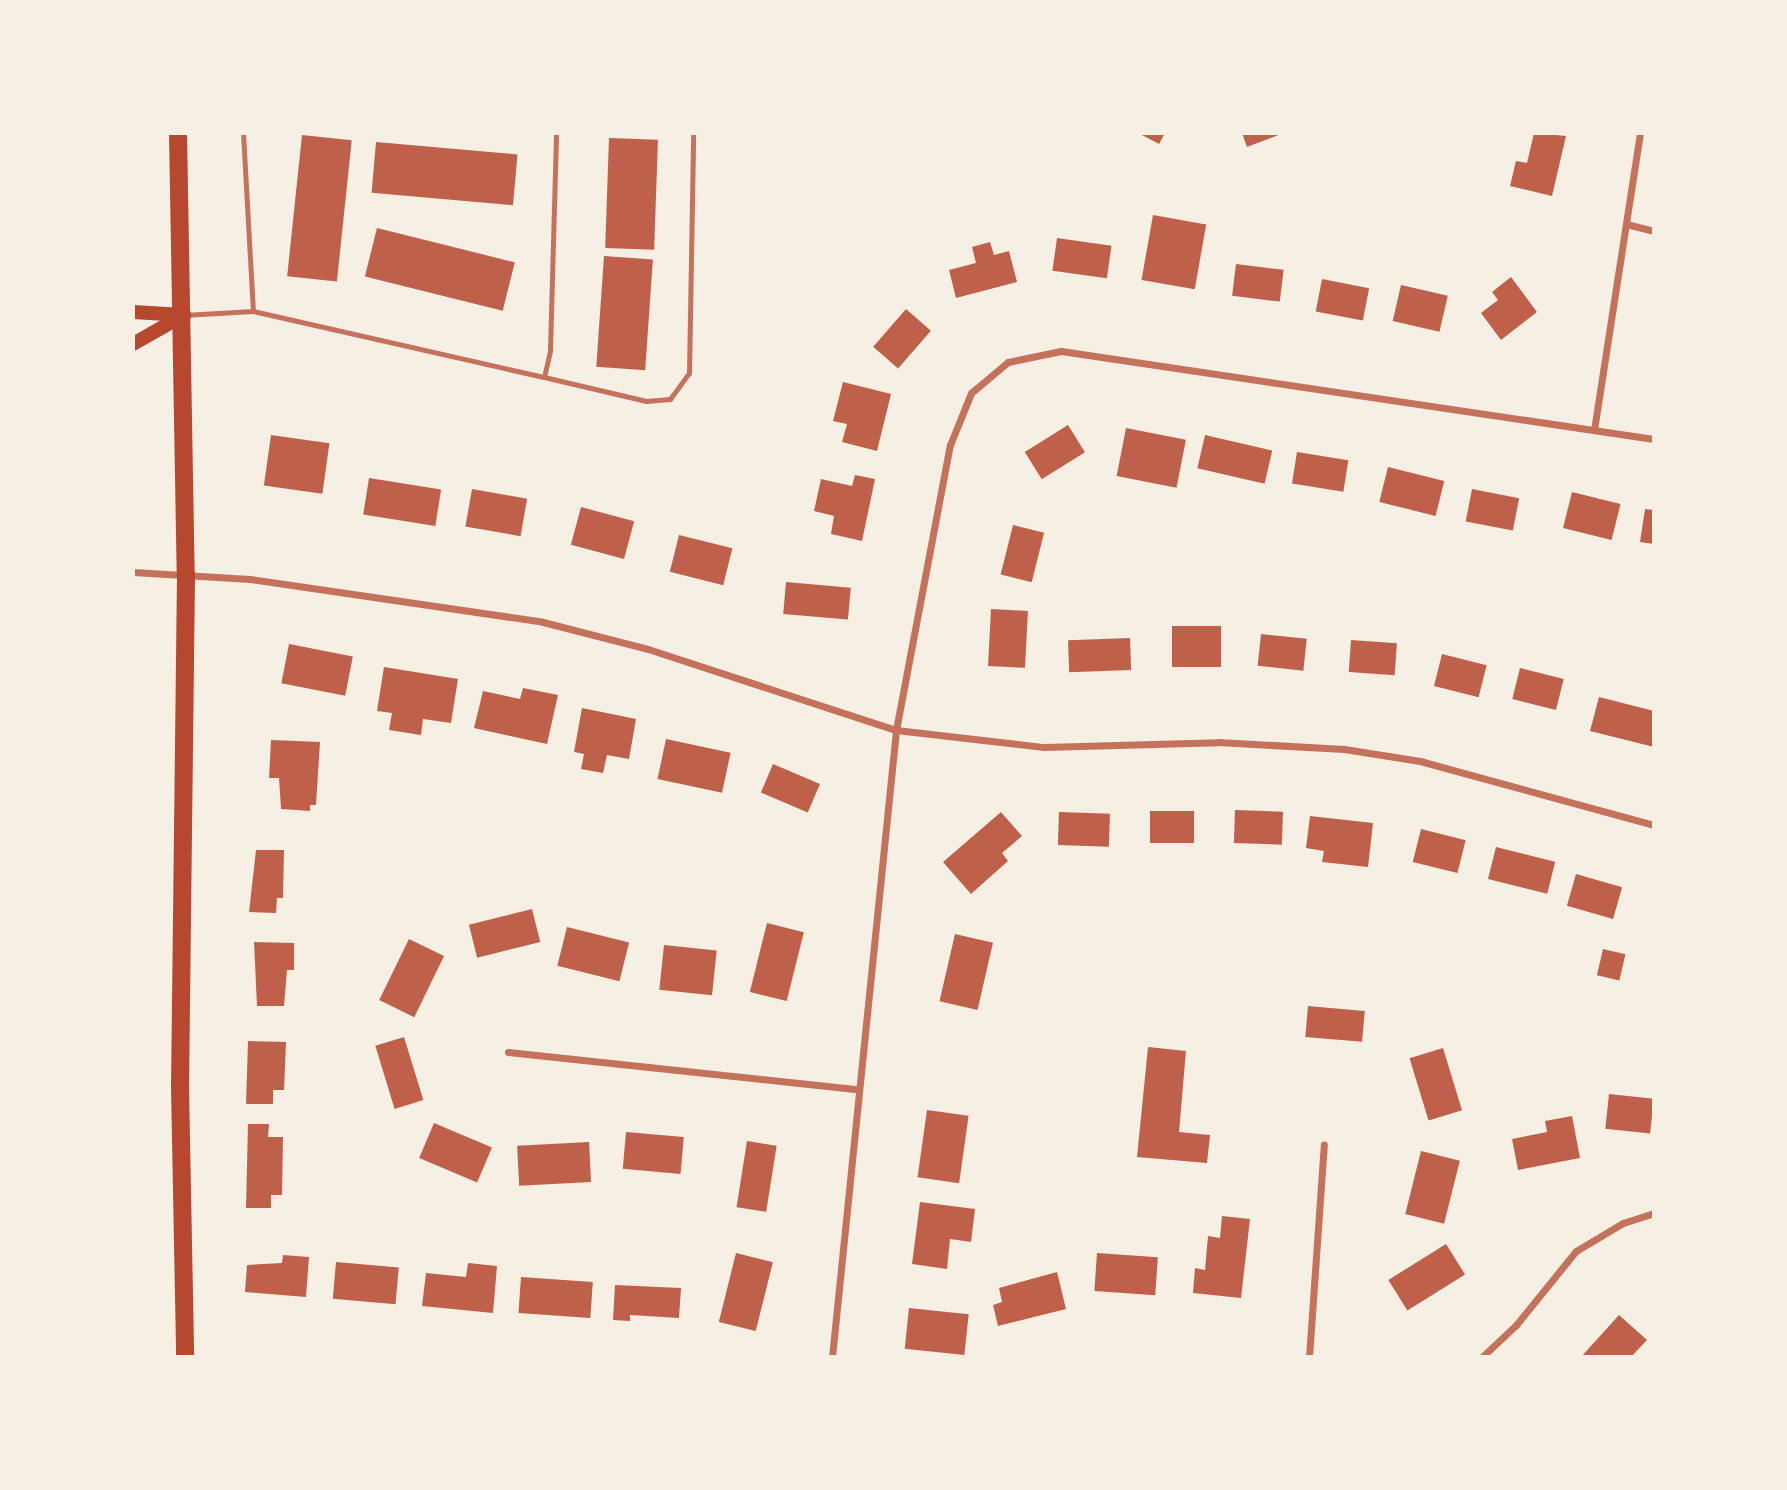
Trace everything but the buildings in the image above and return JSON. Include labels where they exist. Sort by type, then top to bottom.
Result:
[{"type":"main road","points":[[178,133],[184,315],[186,575],[180,1087],[185,1357]]},
{"type":"main road","points":[[133,312],[184,315]]},
{"type":"main road","points":[[133,344],[184,315]]},
{"type":"street","points":[[1594,430],[1640,133]]},
{"type":"street","points":[[1626,224],[1654,231]]},
{"type":"street","points":[[832,1357],[857,1089],[896,730],[950,445],[971,393],[1008,362],[1061,351],[1654,439]]},
{"type":"street","points":[[133,572],[250,579],[543,622],[648,649],[896,730],[1044,747],[1218,743],[1344,749],[1446,767],[1654,825]]},
{"type":"street","points":[[508,1052],[857,1089]]},
{"type":"street","points":[[1309,1357],[1324,1145]]},
{"type":"street","points":[[1482,1357],[1511,1331],[1576,1251],[1623,1223],[1654,1213]]},
{"type":"lane","points":[[243,133],[253,311]]},
{"type":"lane","points":[[544,377],[551,350],[556,133]]},
{"type":"lane","points":[[184,315],[253,311],[646,401],[670,399],[689,373],[693,135]]}]
